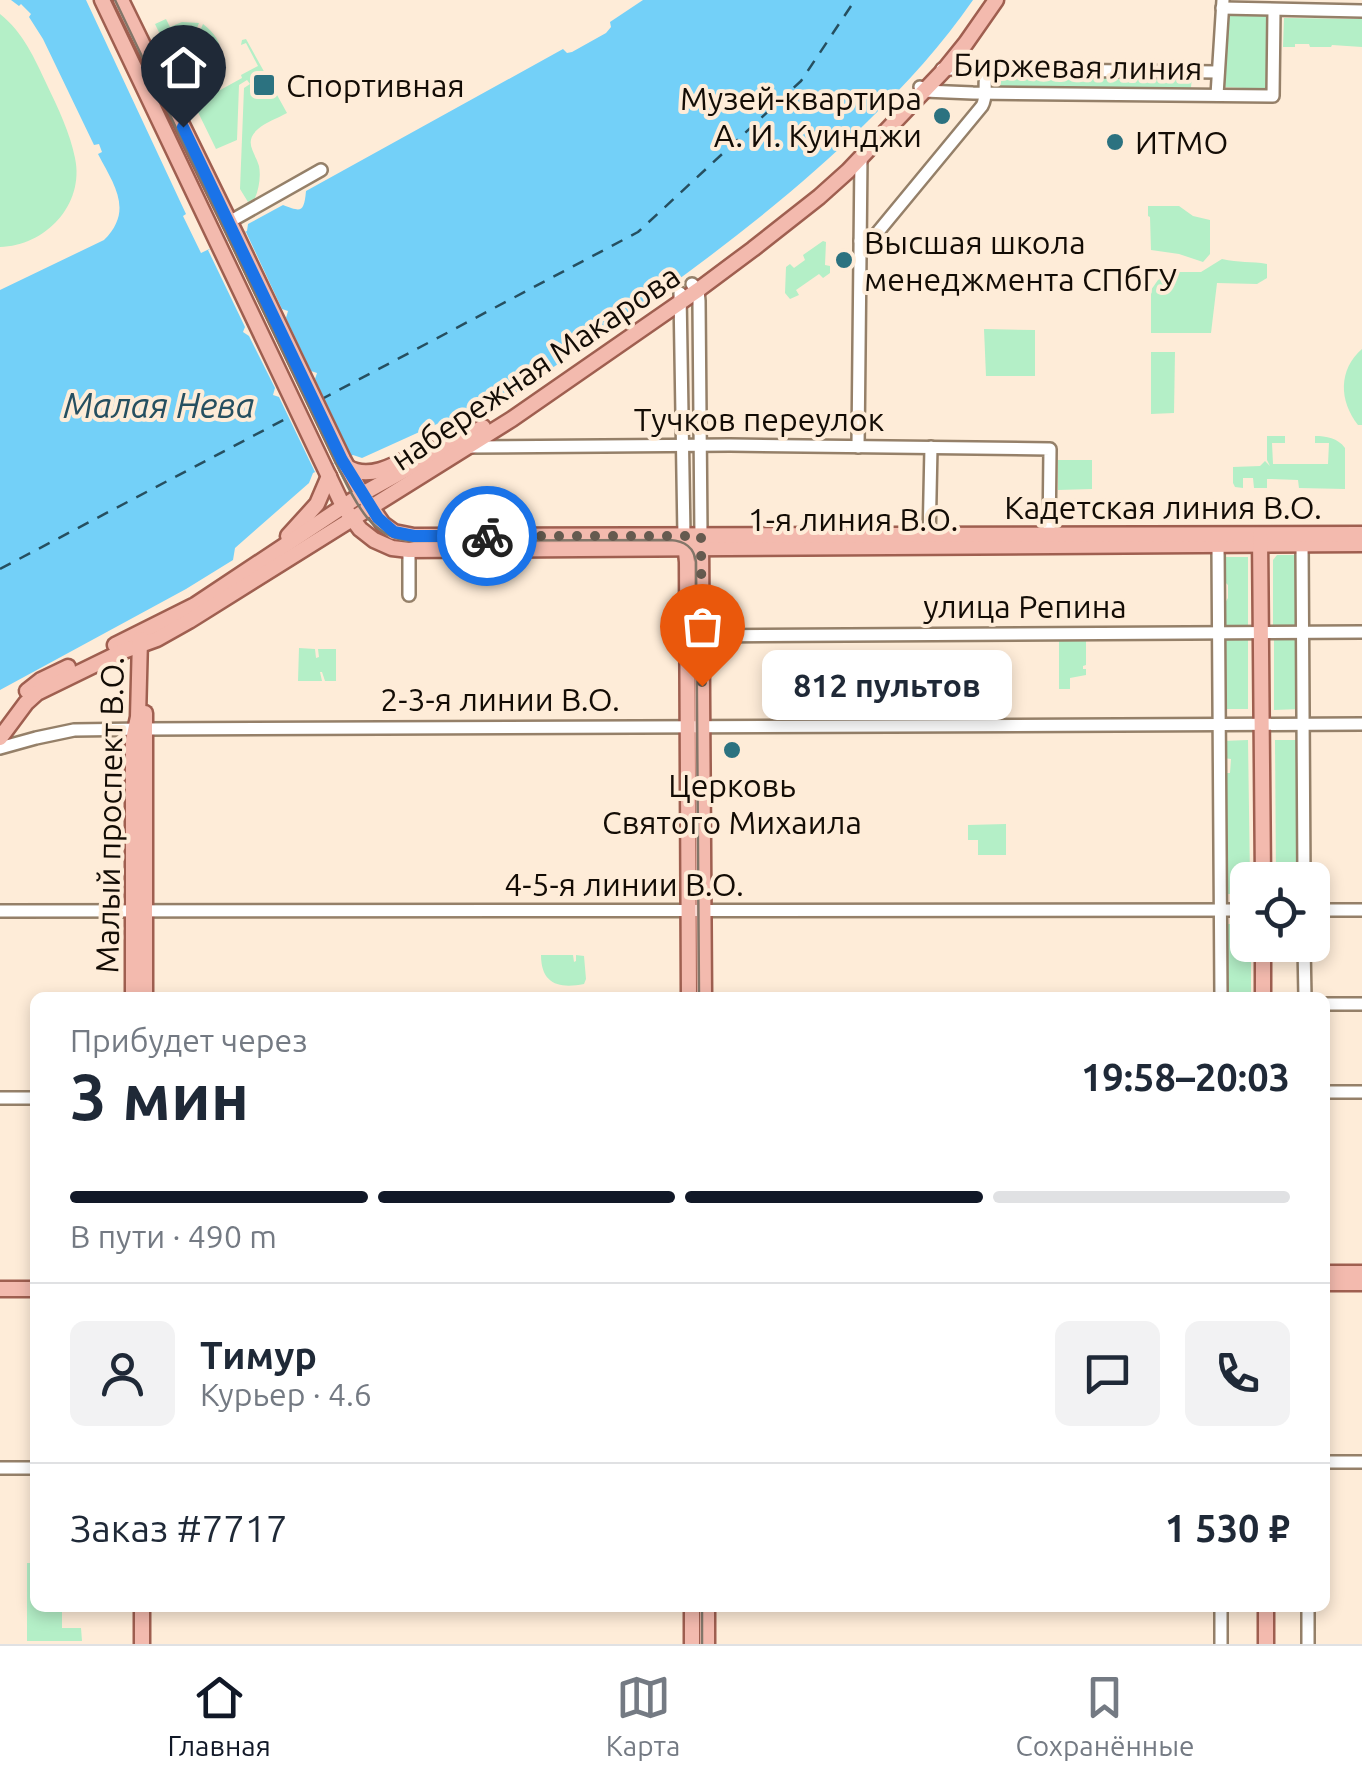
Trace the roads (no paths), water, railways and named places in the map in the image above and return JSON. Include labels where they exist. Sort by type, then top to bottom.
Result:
[{"type":"main road","name":"1-я линия В.О.","points":[[102,0],[343,506],[367,536],[382,545],[409,550],[693,542],[1049,540],[1218,545],[1260,540],[1362,544]]},
{"type":"main road","points":[[121,0],[345,463],[383,524],[394,532],[414,536],[693,542],[697,911],[704,992]]},
{"type":"main road","name":"набережная Макарова","points":[[844,169],[941,69],[992,0]]},
{"type":"main road","name":"набережная Макарова","points":[[0,738],[36,693],[144,640],[362,494],[512,419],[688,292],[861,156],[922,89]]},
{"type":"main road","name":"набережная Макарова","points":[[0,723],[41,680],[190,621],[388,499],[688,292]]},
{"type":"main road","points":[[345,463],[357,473],[371,473],[442,442],[467,442]]},
{"type":"main road","points":[[271,555],[317,504],[327,472]]},
{"type":"main road","points":[[383,524],[382,508],[388,499]]},
{"type":"main road","name":"Кадетская линия В.О.","points":[[1049,540],[1260,540],[1362,534]]},
{"type":"main road","points":[[1260,540],[1262,862]]},
{"type":"main road","name":"Малый проспект В.О.","points":[[133,992],[138,911],[138,717],[144,640]]},
{"type":"main road","name":"Малый проспект В.О.","points":[[138,911],[144,992]]},
{"type":"main road","points":[[690,992],[697,911]]},
{"type":"main road","points":[[1263,962],[1263,992]]},
{"type":"main road","points":[[1330,1273],[1362,1273]]},
{"type":"main road","points":[[0,1280],[30,1280]]},
{"type":"main road","points":[[1330,1283],[1362,1283]]},
{"type":"main road","points":[[0,1289],[30,1289]]},
{"type":"main road","points":[[132,1612],[132,1644]]},
{"type":"main road","points":[[142,1612],[142,1644]]},
{"type":"main road","points":[[692,1612],[692,1644]]},
{"type":"main road","points":[[707,1612],[707,1644]]},
{"type":"main road","points":[[1266,1612],[1266,1644]]},
{"type":"main road","points":[[1274,1612],[1275,1644]]},
{"type":"street","points":[[1217,95],[1222,4],[1274,10],[1356,7]]},
{"type":"street","name":"Биржевая линия","points":[[922,89],[1272,96],[1274,10]]},
{"type":"street","name":"Биржевая линия","points":[[941,69],[1218,72]]},
{"type":"street","points":[[860,241],[872,238],[982,106],[989,70]]},
{"type":"street","points":[[858,446],[861,156]]},
{"type":"street","points":[[844,169],[862,182]]},
{"type":"street","points":[[233,229],[322,170]]},
{"type":"street","points":[[688,292],[700,446],[693,542]]},
{"type":"street","points":[[688,292],[682,446],[693,542]]},
{"type":"street","points":[[512,419],[511,441],[517,446]]},
{"type":"street","name":"Тучков переулок","points":[[467,442],[517,446],[1050,449],[1049,540]]},
{"type":"street","points":[[929,541],[930,447]]},
{"type":"street","points":[[1302,544],[1304,862]]},
{"type":"street","points":[[1218,545],[1221,992]]},
{"type":"street","points":[[408,595],[409,550]]},
{"type":"street","name":"улица Репина","points":[[694,636],[1362,632]]},
{"type":"street","name":"2-3-я линии В.О.","points":[[0,748],[74,730],[1362,724]]},
{"type":"street","points":[[1330,910],[1362,910]]},
{"type":"street","name":"4-5-я линии В.О.","points":[[0,911],[1230,911]]},
{"type":"street","points":[[1304,962],[1305,992]]},
{"type":"street","points":[[1330,1004],[1362,1004]]},
{"type":"street","points":[[1330,1092],[1362,1092]]},
{"type":"street","points":[[0,1098],[30,1098]]},
{"type":"street","points":[[1330,1462],[1362,1462]]},
{"type":"street","points":[[0,1468],[30,1468]]},
{"type":"street","points":[[1221,1612],[1221,1644]]},
{"type":"street","points":[[1308,1612],[1308,1644]]},
{"type":"water","name":"Малая Нева","points":[[11,0],[86,0],[201,253],[247,231],[248,224],[283,205],[300,209],[306,191],[563,49],[572,52],[606,33],[610,22],[643,0],[973,0],[910,78],[826,161],[737,235],[644,304],[501,403],[490,400],[362,458],[353,455],[313,473],[309,483],[235,548],[233,560],[0,690],[0,290],[104,240],[113,229],[120,208],[115,187],[98,154],[102,152],[99,144],[94,145],[29,17],[31,14]]},
{"type":"tram line","points":[[115,0],[336,463],[355,501],[372,523],[395,538],[409,541],[670,540],[684,543],[693,552],[699,992]]},
{"type":"tram line","points":[[702,1612],[702,1644]]},
{"type":"place","name":"Спортивная","points":[[264,85]]},
{"type":"place","name":"Музей-квартира А. И. Куинджи","points":[[942,116]]},
{"type":"place","name":"ИТМО","points":[[1115,142]]},
{"type":"place","name":"Высшая школа менеджмента СПбГУ","points":[[844,260]]},
{"type":"place","name":"812 пультов","points":[[702,686]]},
{"type":"place","name":"Церковь Святого Михаила","points":[[732,750]]}]
